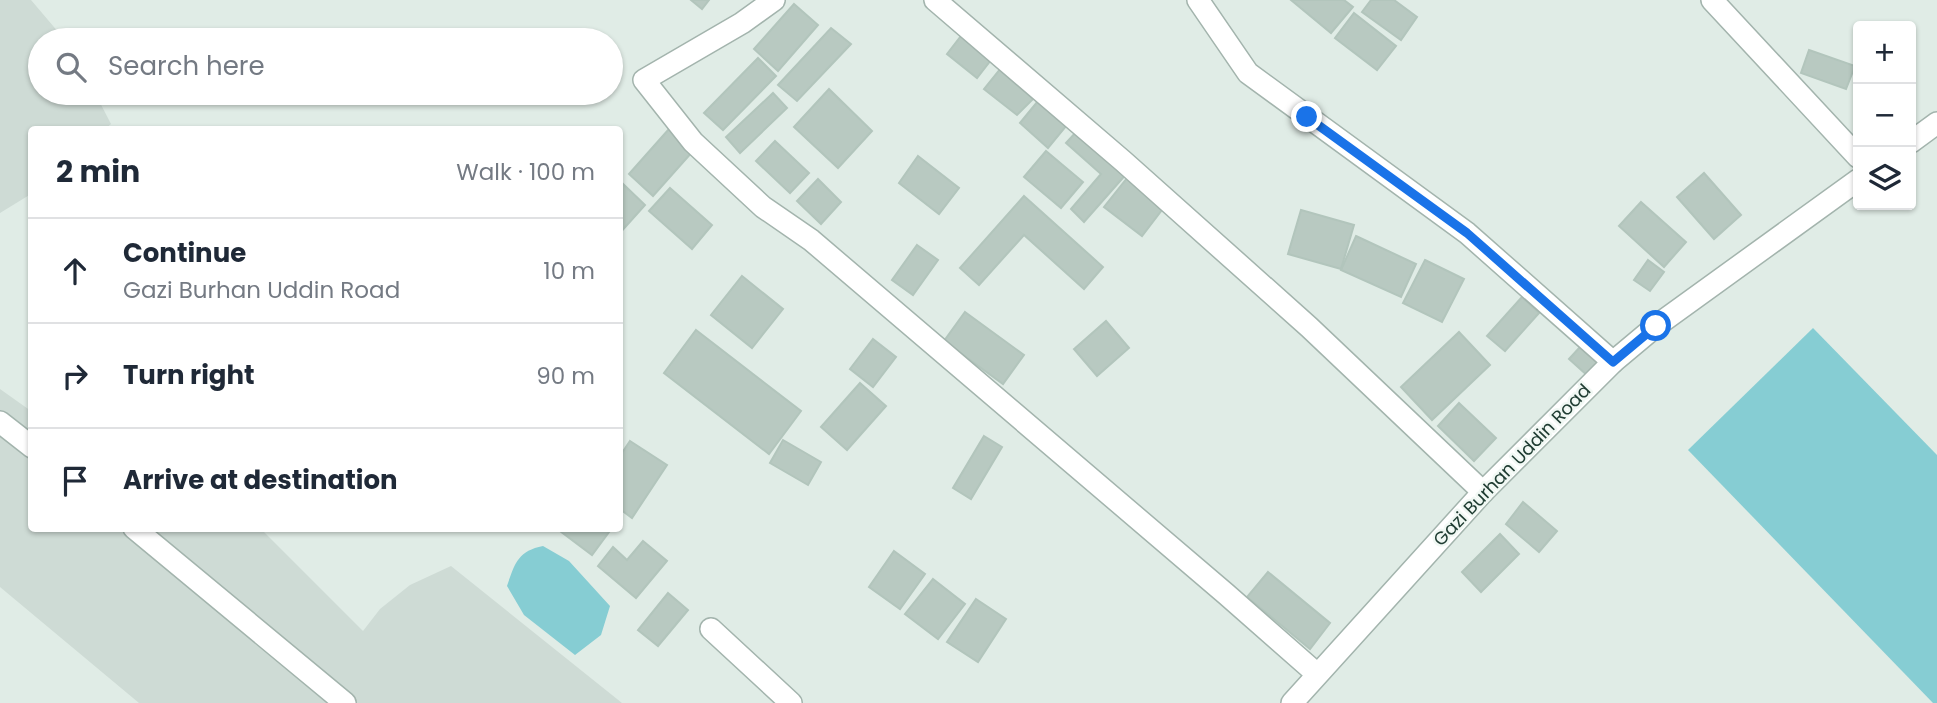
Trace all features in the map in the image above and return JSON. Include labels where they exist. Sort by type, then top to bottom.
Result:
[{"type":"street","points":[[774,0],[741,23],[644,80],[693,142],[763,207],[811,240],[1317,674]]},
{"type":"street","points":[[935,0],[1123,161],[1288,308],[1483,492]]},
{"type":"street","points":[[1198,0],[1248,73],[1467,233],[1613,362]]},
{"type":"street","points":[[1712,0],[1853,152]]},
{"type":"street","points":[[1916,138],[1937,123]]},
{"type":"street","name":"Gazi Burhan Uddin Road","points":[[1292,703],[1483,492],[1613,362],[1656,326],[1853,184]]},
{"type":"street","points":[[0,422],[28,444]]},
{"type":"street","points":[[139,532],[345,703]]},
{"type":"street","points":[[711,629],[791,703]]},
{"type":"shaded area","points":[[0,0],[31,0],[55,28],[28,28],[28,105],[101,105],[111,124],[28,126],[28,196],[0,213]]},
{"type":"shaded area","points":[[0,389],[28,409],[28,532],[264,532],[363,631],[380,609],[410,585],[451,566],[622,703],[139,703],[0,587]]},
{"type":"water","points":[[1813,328],[1937,455],[1937,703],[1933,703],[1688,450]]},
{"type":"water","points":[[543,546],[569,561],[610,606],[601,635],[575,655],[524,615],[507,586],[519,559],[528,551]]},
{"type":"building","points":[[691,0],[709,0],[702,9]]},
{"type":"building","points":[[1291,0],[1344,0],[1353,7],[1331,33]]},
{"type":"building","points":[[1371,0],[1394,0],[1417,17],[1401,40],[1362,12]]},
{"type":"building","points":[[794,4],[818,25],[778,71],[754,49]]},
{"type":"building","points":[[1354,13],[1396,46],[1377,70],[1335,38]]},
{"type":"building","points":[[831,28],[851,44],[797,101],[778,85]]},
{"type":"building","points":[[961,36],[991,60],[977,78],[947,54]]},
{"type":"building","points":[[1809,50],[1853,65],[1846,89],[1801,73]]},
{"type":"building","points":[[758,58],[776,76],[723,130],[704,113]]},
{"type":"building","points":[[1001,68],[1033,99],[1017,115],[984,89]]},
{"type":"building","points":[[829,89],[872,131],[838,168],[794,127]]},
{"type":"building","points":[[773,93],[787,108],[740,153],[726,137]]},
{"type":"building","points":[[1038,101],[1067,125],[1048,148],[1020,123]]},
{"type":"building","points":[[669,129],[693,151],[653,196],[629,174]]},
{"type":"building","points":[[1079,129],[1128,172],[1084,222],[1071,209],[1101,174],[1066,143]]},
{"type":"building","points":[[775,141],[809,173],[790,193],[756,161]]},
{"type":"building","points":[[1046,151],[1083,182],[1061,208],[1024,177]]},
{"type":"building","points":[[918,156],[959,188],[939,214],[899,183]]},
{"type":"building","points":[[1704,173],[1741,215],[1714,239],[1677,197]]},
{"type":"building","points":[[1128,177],[1165,206],[1142,236],[1104,207]]},
{"type":"building","points":[[818,179],[841,202],[821,224],[797,201]]},
{"type":"building","points":[[623,184],[645,205],[623,230]]},
{"type":"building","points":[[670,188],[712,225],[692,249],[649,211]]},
{"type":"building","points":[[1024,196],[1103,267],[1084,289],[1024,235],[979,285],[960,268]]},
{"type":"building","points":[[1641,202],[1686,242],[1664,267],[1619,226]]},
{"type":"building","points":[[1301,210],[1354,225],[1341,269],[1288,254]]},
{"type":"building","points":[[1356,236],[1416,264],[1401,297],[1341,270]]},
{"type":"building","points":[[917,245],[938,260],[913,295],[892,280]]},
{"type":"building","points":[[1425,260],[1464,279],[1442,322],[1403,303]]},
{"type":"building","points":[[1648,260],[1664,272],[1650,291],[1634,280]]},
{"type":"building","points":[[742,276],[783,309],[752,348],[711,315]]},
{"type":"building","points":[[1522,297],[1539,313],[1505,351],[1487,336]]},
{"type":"building","points":[[965,312],[1024,355],[1003,384],[944,341]]},
{"type":"building","points":[[1106,321],[1129,348],[1097,376],[1074,349]]},
{"type":"building","points":[[696,330],[801,411],[769,454],[664,373]]},
{"type":"building","points":[[1459,332],[1490,365],[1432,420],[1401,387]]},
{"type":"building","points":[[873,339],[896,357],[873,387],[850,369]]},
{"type":"building","points":[[1581,346],[1600,363],[1588,376],[1569,359]]},
{"type":"building","points":[[860,383],[886,406],[847,450],[821,427]]},
{"type":"building","points":[[1459,403],[1496,438],[1474,461],[1438,426]]},
{"type":"building","points":[[984,436],[1002,447],[971,499],[953,488]]},
{"type":"building","points":[[783,440],[821,462],[808,485],[770,463]]},
{"type":"building","points":[[630,441],[667,465],[632,518],[623,511],[623,452]]},
{"type":"building","points":[[1523,502],[1557,531],[1539,552],[1506,524]]},
{"type":"building","points":[[561,532],[609,532],[592,555]]},
{"type":"building","points":[[1500,534],[1519,554],[1481,592],[1462,572]]},
{"type":"building","points":[[643,541],[667,561],[636,598],[598,566],[613,547],[627,560]]},
{"type":"building","points":[[894,551],[925,574],[900,609],[869,587]]},
{"type":"building","points":[[1268,572],[1330,623],[1310,649],[1247,597]]},
{"type":"building","points":[[933,579],[965,604],[938,639],[905,614]]},
{"type":"building","points":[[668,593],[688,610],[658,646],[638,630]]},
{"type":"building","points":[[976,599],[1006,619],[978,662],[947,642]]},
{"type":"route","points":[[1307,117],[1467,233],[1613,362],[1656,326]]}]
